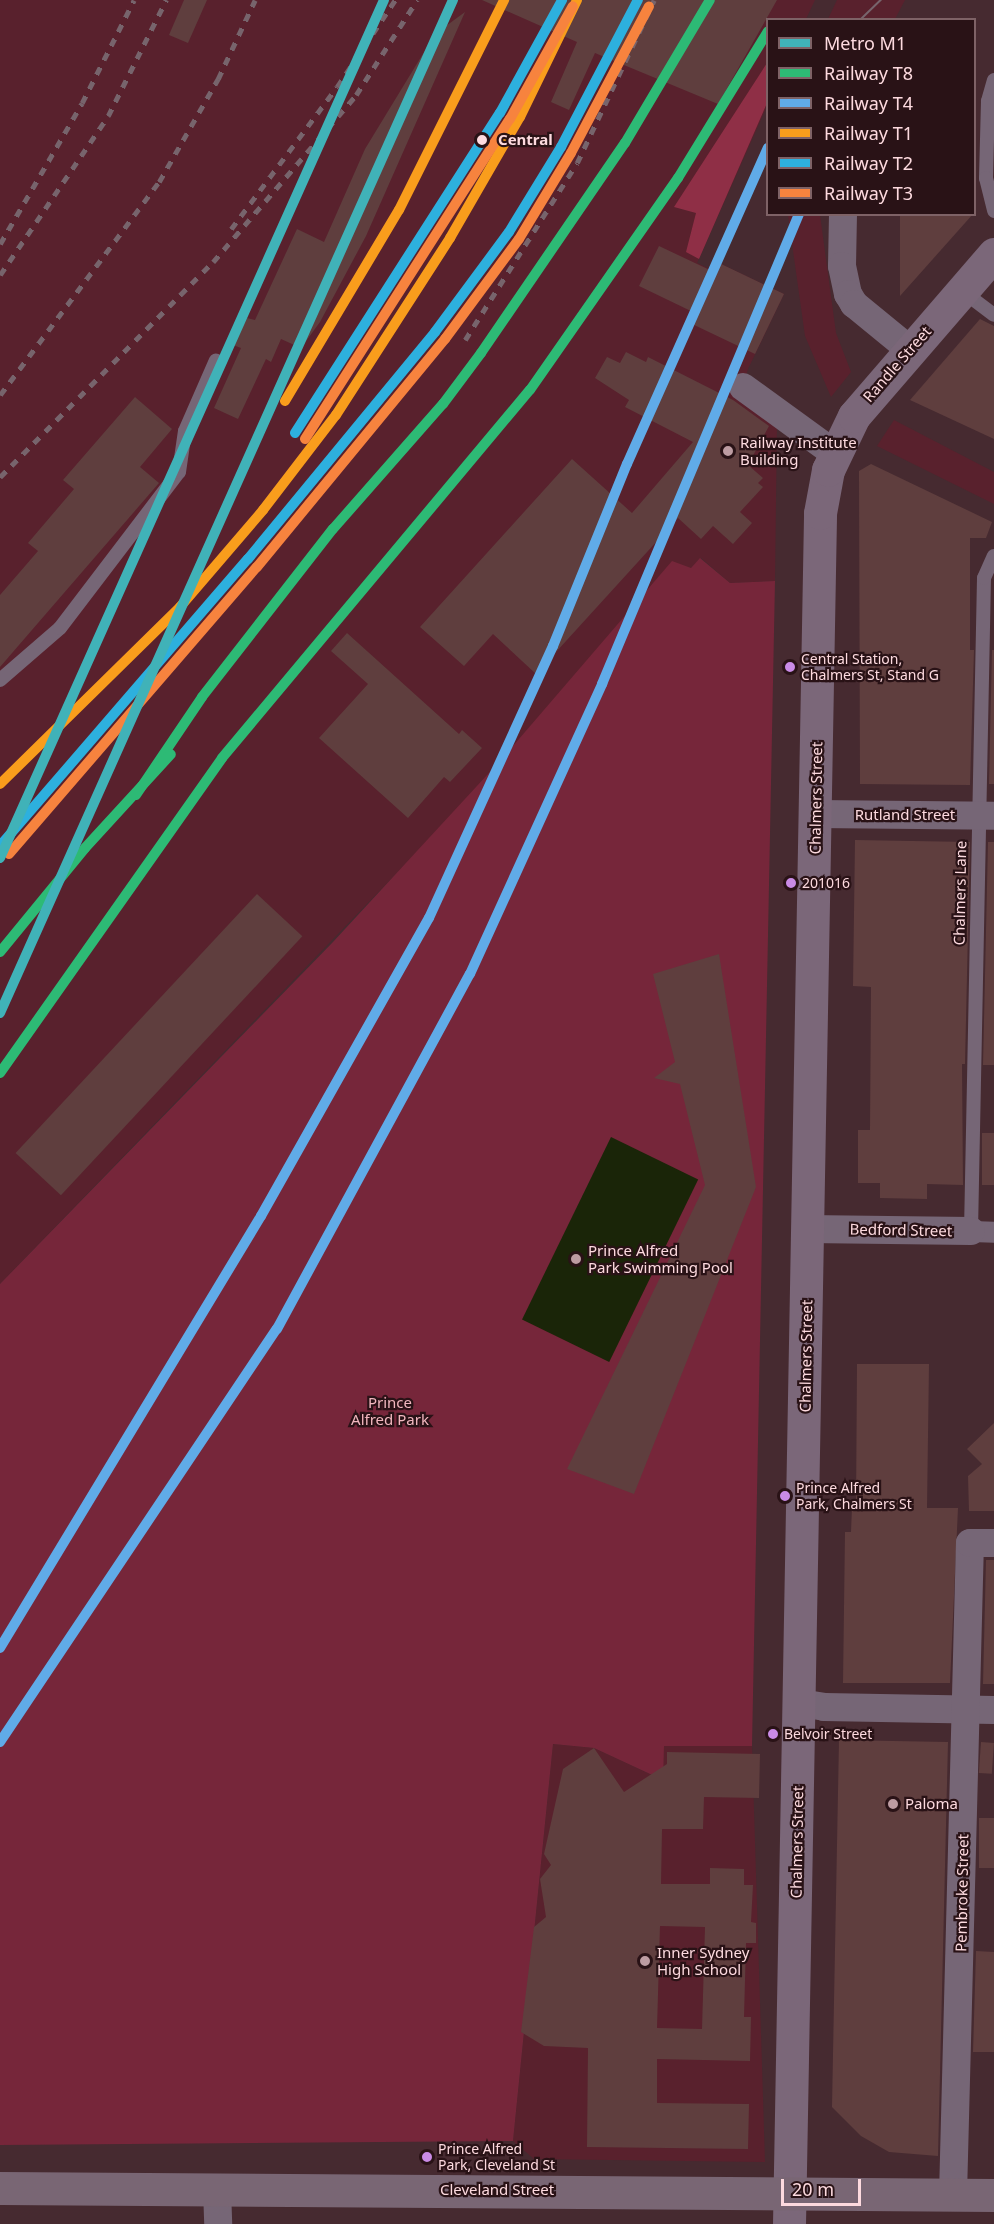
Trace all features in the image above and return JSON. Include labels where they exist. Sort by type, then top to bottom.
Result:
[{"type":"main road","name":"Randle Street","points":[[823,489],[834,453],[862,404],[994,254]]},
{"type":"main road","name":"Chalmers Street","points":[[789,2209],[816,814],[818,547],[823,489]]},
{"type":"main road","name":"Cleveland Street","points":[[0,2188],[218,2188],[789,2209],[953,2195],[994,2195]]},
{"type":"street","points":[[843,216],[842,266],[848,294],[862,312],[909,350]]},
{"type":"street","points":[[742,387],[834,453]]},
{"type":"street","name":"Rutland Street","points":[[816,814],[986,816]]},
{"type":"street","name":"Bedford Street","points":[[807,1229],[983,1232]]},
{"type":"street","name":"Pembroke Street","points":[[953,2195],[970,1543],[994,1543]]},
{"type":"street","points":[[800,1703],[824,1707],[994,1710]]},
{"type":"street","points":[[218,2188],[218,2224]]},
{"type":"lane","points":[[994,80],[988,101],[986,178],[994,211]]},
{"type":"lane","points":[[962,290],[994,315]]},
{"type":"lane","points":[[0,680],[60,628],[179,472],[185,431],[216,360]]},
{"type":"lane","name":"Chalmers Lane","points":[[983,1232],[986,816],[984,578],[994,556]]},
{"type":"shaded area","points":[[0,0],[815,0],[806,18],[766,18],[766,108],[697,263],[714,271],[719,263],[784,294],[748,369],[739,398],[777,420],[775,581],[730,583],[701,558],[0,1284]]},
{"type":"shaded area","points":[[837,0],[905,0],[896,18],[828,18]]},
{"type":"shaded area","points":[[766,65],[766,105],[699,259],[686,252],[696,213],[674,207]]},
{"type":"shaded area","points":[[788,216],[820,216],[836,333],[851,372],[831,397],[805,336]]},
{"type":"shaded area","points":[[894,420],[994,472],[994,504],[877,446]]},
{"type":"shaded area","points":[[611,1137],[698,1180],[609,1362],[522,1319]]},
{"type":"shaded area","name":"Inner Sydney High School","points":[[553,1744],[594,1748],[663,1780],[663,1746],[752,1746],[765,2162],[534,2159],[513,2141]]},
{"type":"green space","name":"Prince Alfred Park","points":[[700,558],[730,583],[775,581],[752,1746],[664,1746],[663,1780],[594,1748],[553,1744],[513,2141],[0,2145],[0,1284],[333,942],[500,761],[672,561],[691,568]]},
{"type":"building","points":[[184,0],[207,0],[188,43],[169,35]]},
{"type":"building","points":[[482,0],[777,0],[718,104],[595,53],[569,110],[551,102],[577,42]]},
{"type":"building","points":[[465,12],[366,236],[320,322],[301,348],[281,339],[271,362],[266,359],[238,419],[214,408],[241,348],[233,345],[247,318],[255,320],[297,229],[324,242],[365,149],[435,34]]},
{"type":"building","points":[[900,216],[971,216],[900,296]]},
{"type":"building","points":[[659,246],[714,272],[719,263],[784,294],[755,354],[690,323],[695,313],[639,286]]},
{"type":"building","points":[[980,319],[994,326],[994,439],[910,400]]},
{"type":"building","points":[[626,352],[646,362],[648,357],[733,400],[769,426],[748,465],[763,478],[758,483],[763,487],[740,512],[752,523],[733,544],[713,526],[701,539],[678,518],[536,674],[493,634],[464,666],[420,627],[572,459],[632,513],[693,442],[625,407],[629,400],[595,378],[607,357],[620,363]]},
{"type":"building","points":[[135,397],[172,429],[140,467],[159,483],[0,667],[0,595],[38,551],[28,543],[74,489],[63,480]]},
{"type":"building","points":[[871,464],[992,522],[986,538],[970,538],[970,650],[974,650],[970,785],[860,784],[859,471]]},
{"type":"building","points":[[347,633],[459,734],[462,730],[482,748],[450,782],[444,777],[408,818],[319,738],[368,684],[331,651]]},
{"type":"building","points":[[992,650],[994,650],[994,784],[989,784]]},
{"type":"building","points":[[855,840],[970,842],[965,1064],[962,1064],[963,1185],[927,1184],[927,1199],[880,1198],[880,1183],[858,1183],[858,1130],[870,1130],[871,987],[853,986]]},
{"type":"building","points":[[988,842],[994,842],[994,1065],[983,1065]]},
{"type":"building","points":[[257,894],[302,936],[61,1195],[16,1153]]},
{"type":"building","points":[[719,954],[756,1187],[634,1494],[567,1469],[705,1185],[680,1084],[654,1078],[675,1062],[653,974]]},
{"type":"building","points":[[982,1133],[994,1133],[994,1185],[982,1185]]},
{"type":"building","points":[[857,1364],[929,1364],[927,1508],[958,1508],[950,1683],[843,1683],[845,1532],[851,1532],[852,1507],[856,1507]]},
{"type":"building","points":[[994,1423],[994,1511],[969,1511],[968,1476],[982,1464],[967,1449]]},
{"type":"building","points":[[986,1560],[994,1560],[994,1684],[983,1684]]},
{"type":"building","points":[[839,1740],[948,1742],[938,2156],[889,2152],[861,2136],[832,2107]]},
{"type":"building","points":[[981,1742],[994,1743],[992,1774],[979,1773]]},
{"type":"building","name":"Inner Sydney High School","points":[[594,1748],[624,1792],[667,1764],[667,1752],[760,1754],[759,1798],[704,1797],[703,1829],[662,1829],[661,1884],[710,1884],[710,1868],[744,1869],[744,1885],[753,1885],[751,1922],[756,1923],[756,1943],[746,1943],[744,2017],[751,2017],[750,2061],[657,2059],[657,2103],[749,2104],[748,2149],[587,2147],[588,2048],[544,2046],[521,2032],[534,1927],[546,1917],[540,1879],[551,1865],[544,1854],[563,1769]],"holes":[[[660,1926],[705,1927],[702,2029],[657,2028]]]},
{"type":"building","points":[[979,1818],[994,1818],[994,1868],[979,1868]]},
{"type":"building","points":[[976,1951],[994,1952],[994,2052],[973,2052]]},
{"type":"tram line","points":[[862,18],[881,0]]},
{"type":"railway","points":[[0,244],[82,103],[134,0]]},
{"type":"railway","points":[[0,275],[108,116],[166,0]]},
{"type":"railway","points":[[0,395],[159,182],[218,79],[255,0]]},
{"type":"railway","points":[[231,229],[337,87],[395,0]]},
{"type":"railway","points":[[0,477],[213,262],[356,95],[417,0]]},
{"type":"railway","points":[[465,340],[577,163],[654,0]]},
{"type":"metro line","name":"M1","points":[[0,858],[384,0]]},
{"type":"metro line","name":"M1","points":[[0,1013],[453,0]]},
{"type":"rail line","name":"T1","points":[[285,401],[399,210],[504,0]]},
{"type":"rail line","name":"T2","points":[[295,433],[500,113],[562,0]]},
{"type":"rail line","name":"T1","points":[[0,784],[180,607],[263,510],[336,415],[450,238],[520,117],[577,0]]},
{"type":"rail line","name":"T2","points":[[0,846],[248,559],[435,332],[509,232],[561,147],[638,0]]},
{"type":"rail line","name":"T8","points":[[136,795],[202,697],[333,529],[443,404],[481,353],[625,143],[710,0]]},
{"type":"rail line","name":"T3","points":[[305,439],[510,119],[573,6]]},
{"type":"rail line","name":"T3","points":[[9,854],[257,567],[445,339],[519,239],[571,153],[649,6]]},
{"type":"rail line","name":"T8","points":[[0,1073],[222,758],[530,390],[678,178],[766,34]]},
{"type":"rail line","name":"T4","points":[[0,1648],[261,1216],[429,918],[553,646],[627,464],[766,152]]},
{"type":"rail line","name":"T4","points":[[0,1742],[277,1329],[470,974],[602,684],[798,216]]},
{"type":"rail line","name":"T8","points":[[0,952],[85,848],[171,754]]},
{"type":"place","name":"Central","points":[[482,140]]},
{"type":"place","name":"Railway Institute Building","points":[[728,451]]},
{"type":"place","name":"Central Station, Chalmers St, Stand G","points":[[790,667]]},
{"type":"place","name":"201016","points":[[791,883]]},
{"type":"place","name":"Prince Alfred Park Swimming Pool","points":[[576,1259]]},
{"type":"place","name":"Prince Alfred Park, Chalmers St","points":[[785,1496]]},
{"type":"place","name":"Belvoir Street","points":[[773,1734]]},
{"type":"place","name":"Paloma","points":[[893,1804]]},
{"type":"place","name":"Inner Sydney High School","points":[[645,1961]]},
{"type":"place","name":"Prince Alfred Park, Cleveland St","points":[[427,2157]]}]
